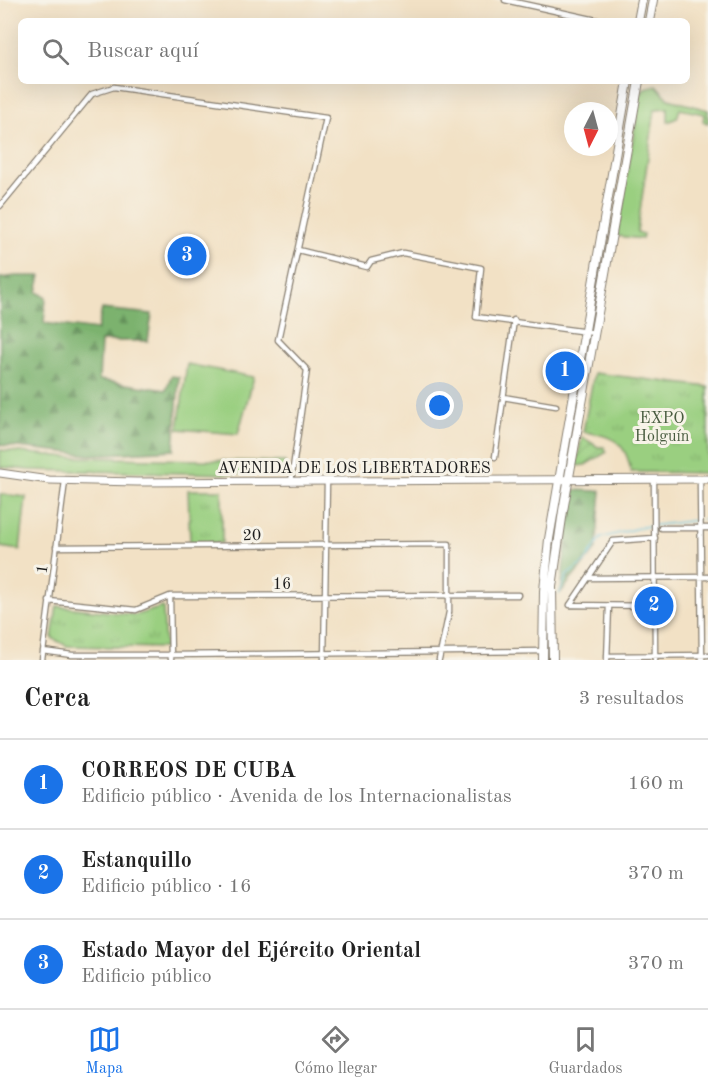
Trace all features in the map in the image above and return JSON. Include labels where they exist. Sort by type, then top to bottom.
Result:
[{"type":"highway","points":[[639,18],[642,0]]},
{"type":"highway","points":[[650,18],[653,0]]},
{"type":"highway","points":[[543,660],[545,568],[558,480],[586,331],[627,84]]},
{"type":"highway","points":[[553,660],[552,587],[568,481],[638,84]]},
{"type":"main road","name":"AVENIDA DE LOS LIBERTADORES","points":[[0,473],[65,481],[708,479]]},
{"type":"street","points":[[505,0],[587,18]]},
{"type":"street","points":[[0,206],[92,94],[114,87],[210,99],[326,118],[278,340],[307,370],[291,482]]},
{"type":"street","points":[[298,250],[367,267],[371,261],[403,253],[481,268],[476,317],[514,320],[596,333]]},
{"type":"street","points":[[495,457],[514,320]]},
{"type":"street","points":[[502,397],[556,406]]},
{"type":"street","points":[[654,479],[655,658]]},
{"type":"street","name":"1","points":[[42,660],[65,481]]},
{"type":"street","points":[[324,657],[324,544],[327,481]]},
{"type":"street","points":[[609,606],[607,658],[704,657],[700,484]]},
{"type":"street","points":[[662,528],[708,528]]},
{"type":"street","points":[[655,538],[611,542],[570,605],[656,606]]},
{"type":"street","name":"20","points":[[56,547],[448,544],[449,595]]},
{"type":"street","points":[[589,578],[708,576]]},
{"type":"street","name":"16","points":[[49,601],[136,610],[170,596],[518,594]]},
{"type":"street","points":[[439,660],[449,612],[449,595]]},
{"type":"street","points":[[170,596],[171,658]]},
{"type":"street","points":[[43,651],[72,655],[171,658],[324,657],[552,651]]},
{"type":"green space","points":[[656,85],[669,99],[708,110],[708,123],[703,122],[704,114],[680,109],[677,118],[668,122],[668,108],[655,109],[637,232],[643,234],[642,239],[617,236],[640,95],[645,88]]},
{"type":"green space","points":[[41,276],[37,292],[46,297],[44,323],[97,330],[102,309],[152,314],[148,341],[101,341],[99,380],[166,390],[171,376],[179,377],[174,450],[90,455],[0,445],[0,278]]},
{"type":"green space","points":[[187,364],[254,377],[238,434],[178,429]]},
{"type":"green space","name":"EXPO Holguín","points":[[594,373],[708,387],[708,473],[631,472],[625,453],[616,442],[602,435],[583,432]]},
{"type":"green space","points":[[582,437],[598,447],[604,447],[607,452],[585,465],[576,466]]},
{"type":"green space","points":[[0,450],[68,457],[285,462],[285,475],[29,470],[0,467]]},
{"type":"green space","points":[[188,490],[222,490],[222,543],[190,543]]},
{"type":"green space","points":[[571,490],[601,491],[596,549],[561,592]]},
{"type":"green space","points":[[0,494],[26,497],[20,550],[0,547]]},
{"type":"green space","points":[[57,606],[136,615],[163,607],[165,648],[67,646],[52,638]]},
{"type":"waterway","points":[[702,520],[708,519]]},
{"type":"waterway","points":[[559,594],[567,575],[585,562],[601,538],[642,527],[698,520]]},
{"type":"place","name":"Estado Mayor del Ejército Oriental","points":[[187,256]]},
{"type":"place","name":"CORREOS DE CUBA","points":[[565,371]]},
{"type":"place","name":"Estanquillo","points":[[654,606]]}]
